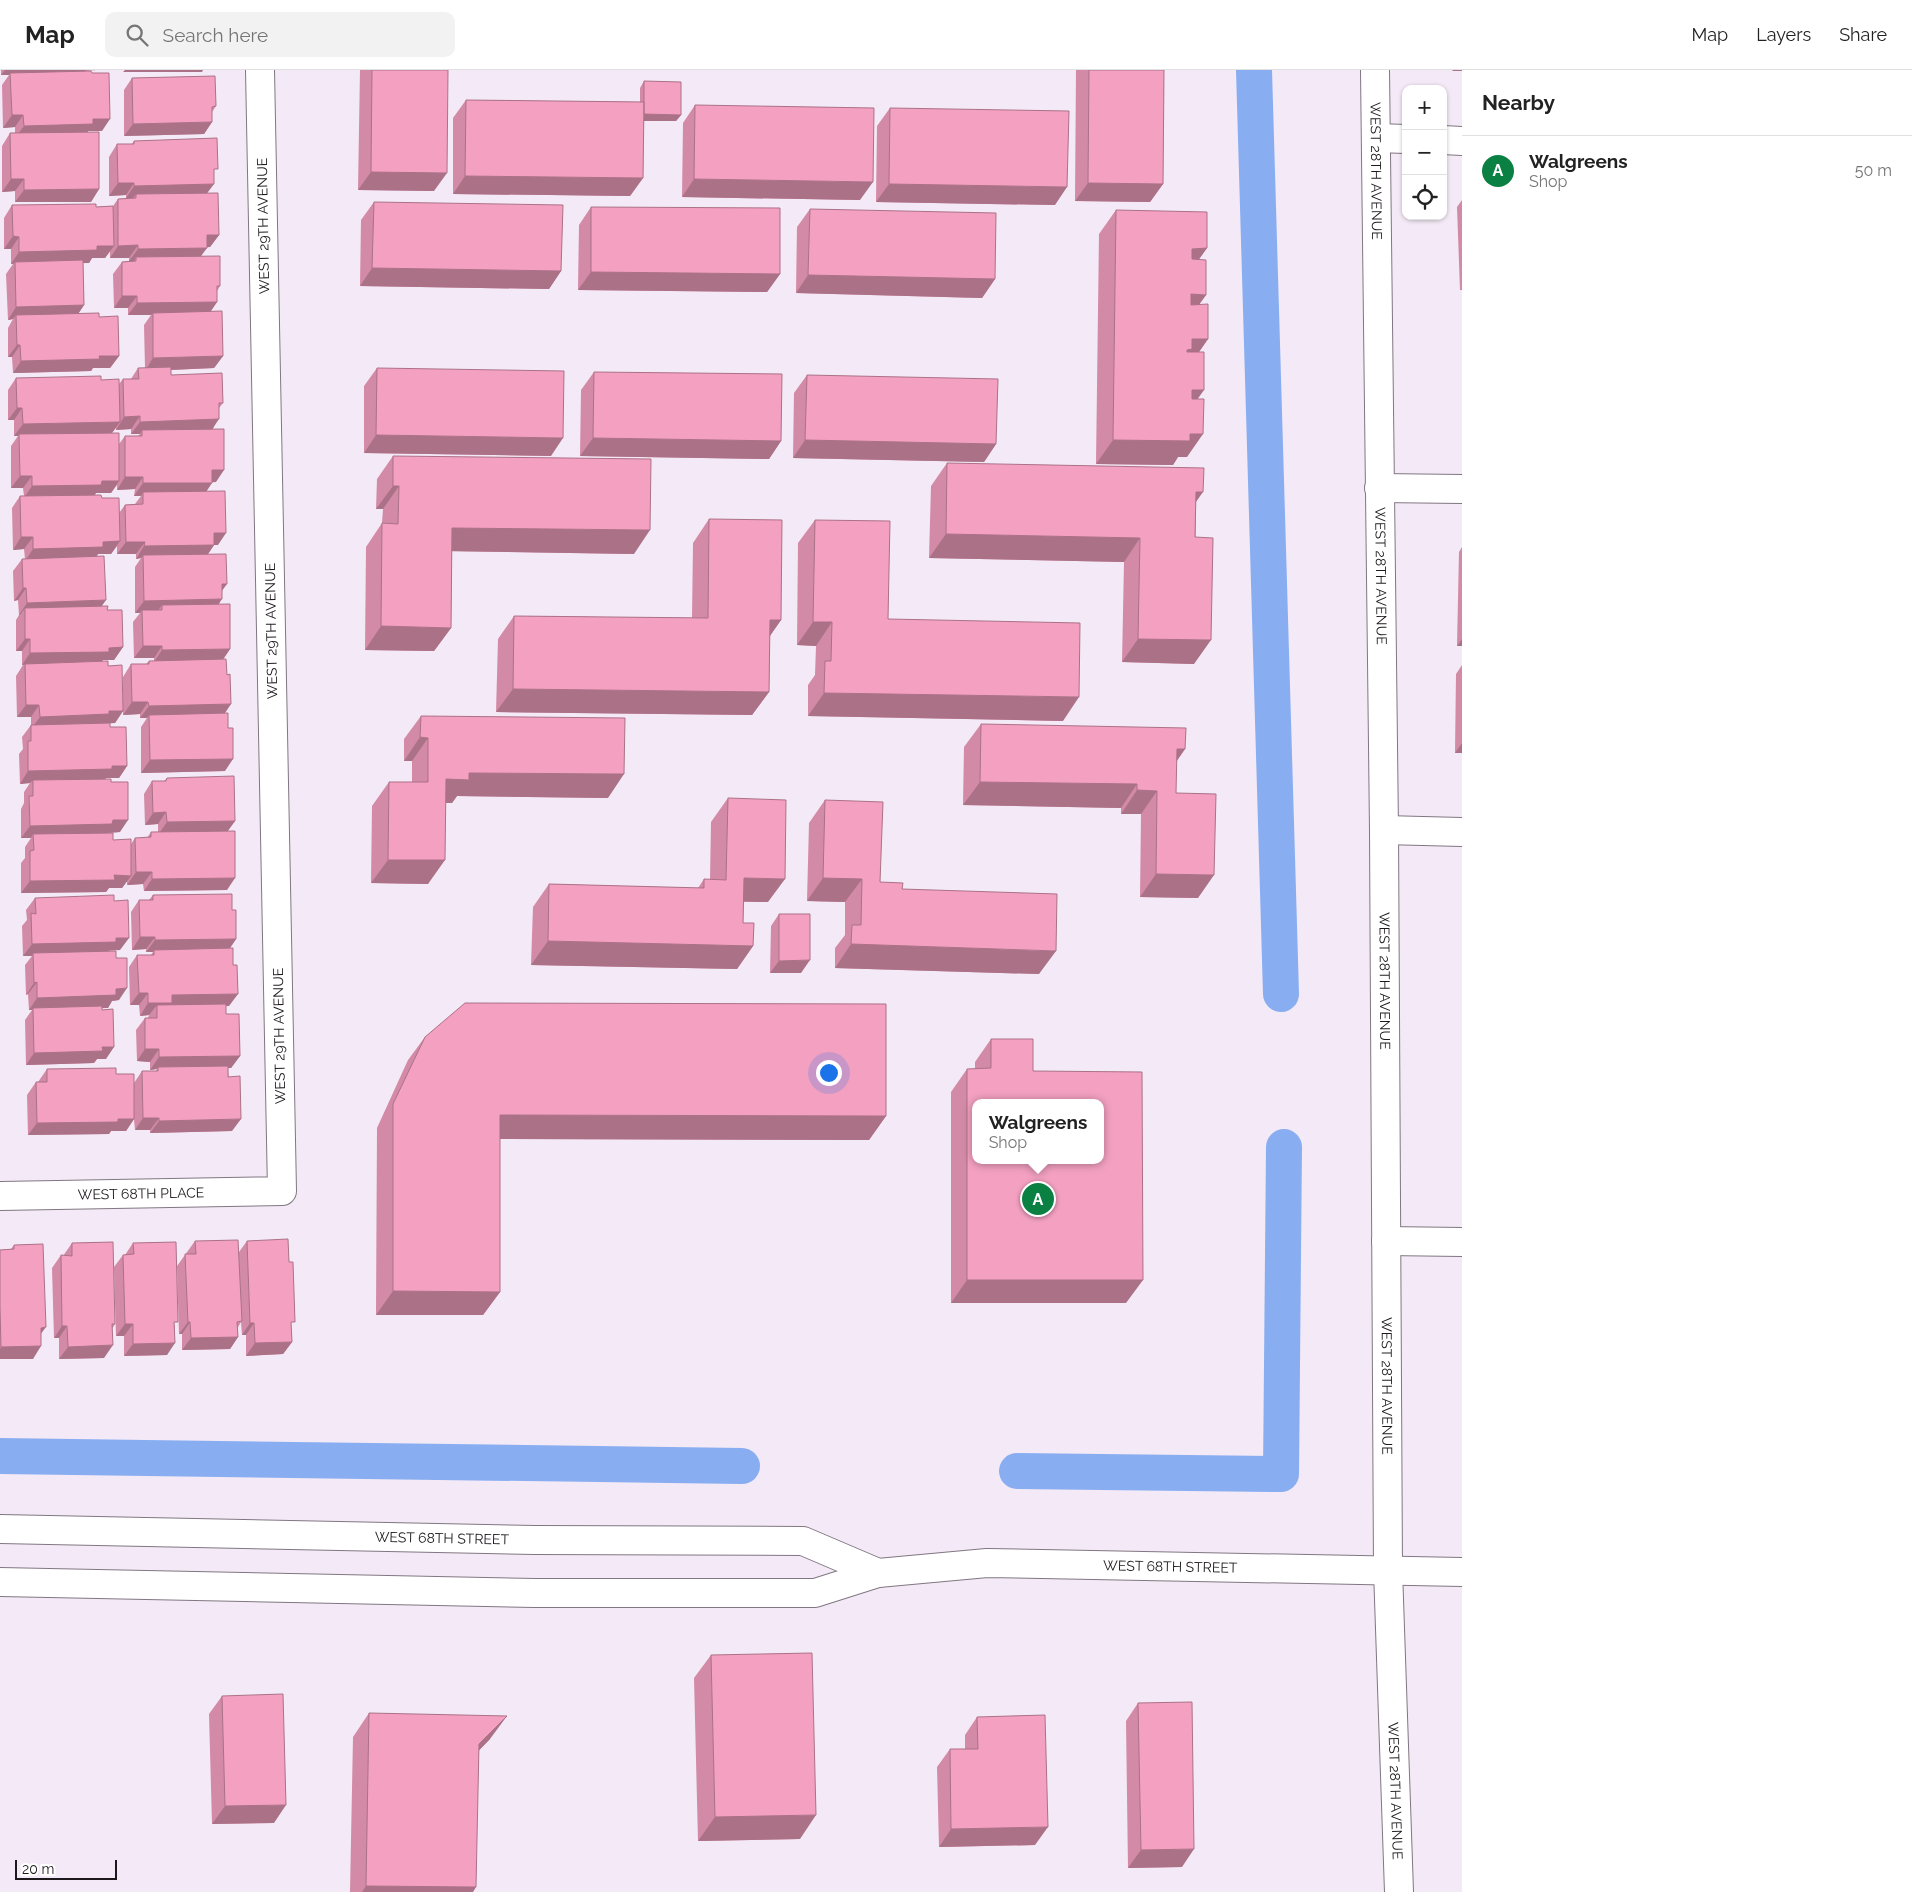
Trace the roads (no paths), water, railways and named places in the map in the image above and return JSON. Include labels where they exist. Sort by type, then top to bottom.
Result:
[{"type":"main road","name":"WEST 29TH AVENUE","points":[[260,70],[282,1191]]},
{"type":"main road","name":"WEST 28TH AVENUE","points":[[1375,70],[1384,830],[1388,1570],[1400,1892]]},
{"type":"main road","points":[[1377,138],[1402,139]]},
{"type":"main road","points":[[1447,140],[1462,140]]},
{"type":"main road","points":[[1379,488],[1462,489]]},
{"type":"main road","points":[[1384,830],[1462,832]]},
{"type":"main road","name":"WEST 68TH PLACE","points":[[0,1196],[282,1191]]},
{"type":"main road","points":[[1386,1241],[1462,1242]]},
{"type":"main road","name":"WEST 68TH STREET","points":[[0,1529],[525,1540],[803,1541],[878,1573]]},
{"type":"main road","name":"WEST 68TH STREET","points":[[0,1582],[535,1593],[815,1593],[878,1573],[987,1563],[1462,1572]]},
{"type":"waterway","points":[[1254,70],[1281,994]]},
{"type":"waterway","points":[[1017,1471],[1281,1474],[1284,1147]]},
{"type":"waterway","points":[[0,1456],[742,1466]]},
{"type":"place","name":"Walgreens","points":[[1038,1199]]}]
